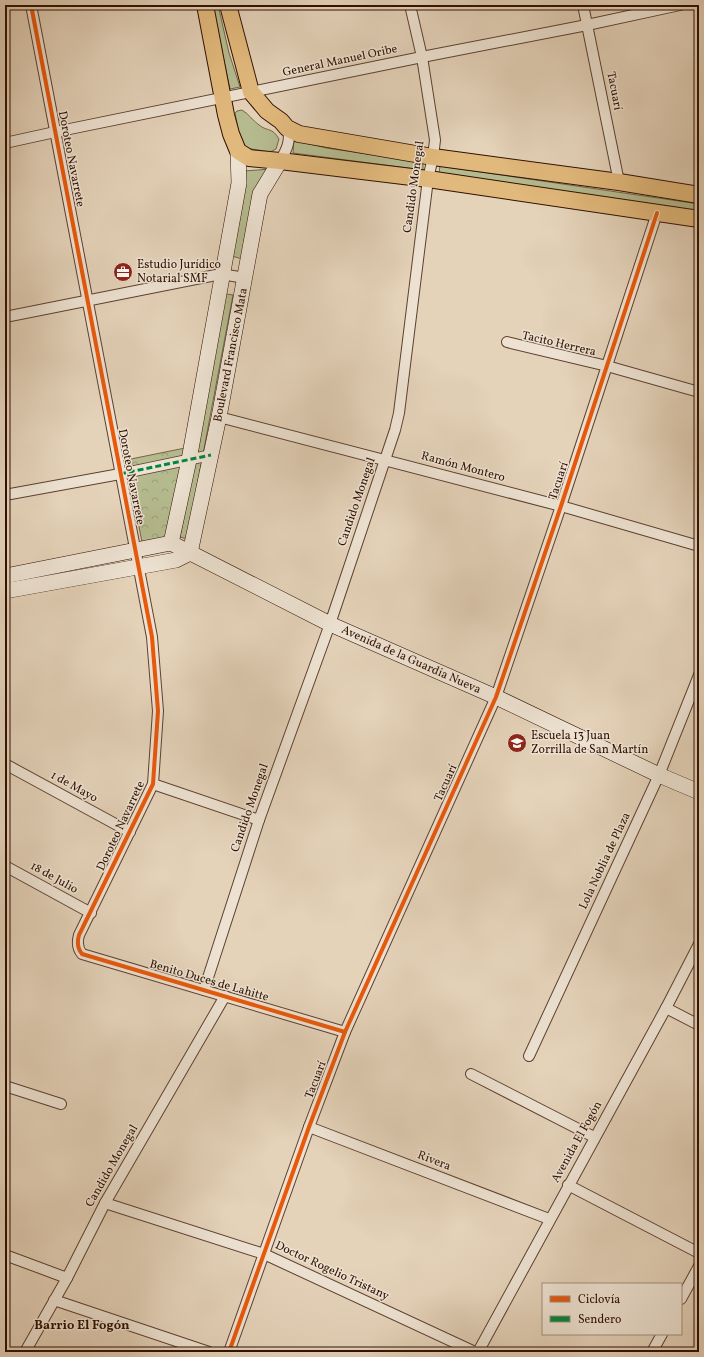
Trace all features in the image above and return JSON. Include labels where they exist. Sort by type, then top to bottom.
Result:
[{"type":"main road","name":"Boulevard Francisco Mata","points":[[206,5],[226,115],[231,134],[238,151]]},
{"type":"main road","points":[[228,5],[251,92],[267,111],[281,121],[287,128],[299,134],[434,157],[619,182],[699,195]]},
{"type":"main road","points":[[238,151],[249,158],[428,179],[699,219]]},
{"type":"street","name":"Doroteo Navarrete","points":[[31,5],[152,637],[158,711],[153,784],[77,940]]},
{"type":"street","name":"Candido Monegal","points":[[204,990],[259,820],[330,624],[395,430],[399,413],[428,179],[434,157],[433,129],[422,57],[410,5]]},
{"type":"street","name":"Tacuarí","points":[[583,5],[619,182]]},
{"type":"street","name":"General Manuel Oribe","points":[[5,143],[680,5]]},
{"type":"street","name":"Boulevard Francisco Mata","points":[[190,553],[219,417],[260,194],[286,152],[289,144],[289,133],[287,128]]},
{"type":"street","name":"Boulevard Francisco Mata","points":[[171,543],[189,460],[221,274],[239,182],[238,151]]},
{"type":"street","name":"Tacuarí","points":[[229,1352],[309,1127],[345,1032],[496,697],[561,506],[657,213]]},
{"type":"street","points":[[5,317],[221,274],[245,278]]},
{"type":"street","name":"Tacito Herrera","points":[[507,342],[607,366],[699,392]]},
{"type":"street","name":"Ramón Montero","points":[[219,417],[561,506],[699,546]]},
{"type":"street","points":[[5,495],[120,474],[211,455]]},
{"type":"street","points":[[5,576],[171,543]]},
{"type":"street","name":"Avenida de la Guardia Nueva","points":[[171,543],[330,624],[496,697],[658,775],[699,792]]},
{"type":"street","points":[[5,591],[176,560],[190,553]]},
{"type":"street","name":"Lola Noblia de Plaza","points":[[529,1056],[658,775],[699,675]]},
{"type":"street","name":"1 de Mayo","points":[[5,764],[130,832]]},
{"type":"street","points":[[153,784],[259,820]]},
{"type":"street","name":"18 de Julio","points":[[5,866],[91,913]]},
{"type":"street","name":"Benito Duces de Lahitte","points":[[77,940],[78,949],[82,954],[345,1032]]},
{"type":"street","name":"Avenida El Fogón","points":[[476,1352],[666,1008],[699,944]]},
{"type":"street","name":"Candido Monegal","points":[[25,1352],[67,1278],[105,1203],[225,996]]},
{"type":"street","points":[[666,1008],[699,1026]]},
{"type":"street","points":[[471,1074],[594,1137]]},
{"type":"street","points":[[5,1086],[61,1104]]},
{"type":"street","name":"Rivera","points":[[309,1127],[549,1219]]},
{"type":"street","points":[[568,1185],[699,1253]]},
{"type":"street","name":"Doctor Rogelio Tristany","points":[[105,1203],[264,1254],[476,1352]]},
{"type":"street","points":[[5,1255],[67,1278]]},
{"type":"street","points":[[682,1297],[699,1266]]},
{"type":"street","points":[[54,1300],[209,1352]]},
{"type":"street","points":[[652,1352],[661,1335]]},
{"type":"green space","points":[[212,5],[218,5],[229,53],[240,87],[230,89]]},
{"type":"green space","points":[[242,110],[259,125],[272,131],[276,135],[279,139],[276,149],[270,152],[246,148],[240,140],[235,113]]},
{"type":"green space","points":[[294,140],[326,148],[423,162],[423,170],[293,153]]},
{"type":"green space","points":[[440,166],[699,204],[699,212],[439,173]]},
{"type":"green space","points":[[271,169],[242,259],[232,256],[244,171]]},
{"type":"green space","points":[[226,294],[233,295],[187,539],[180,537]]},
{"type":"green space","points":[[185,448],[166,538],[142,542],[126,460]]},
{"type":"marked path","points":[[120,474],[211,455]]},
{"type":"cycle path","points":[[31,5],[152,637],[158,711],[153,784],[79,935],[78,947],[82,954],[345,1032]]},
{"type":"cycle path","points":[[229,1352],[309,1127],[345,1032],[496,697],[561,506],[657,213]]},
{"type":"place","name":"Estudio Jurídico Notarial SMF","points":[[123,272]]},
{"type":"place","name":"Escuela 13 Juan Zorrilla de San Martín","points":[[517,743]]},
{"type":"district","name":"Barrio El Fogón","points":[[82,1326]]}]
